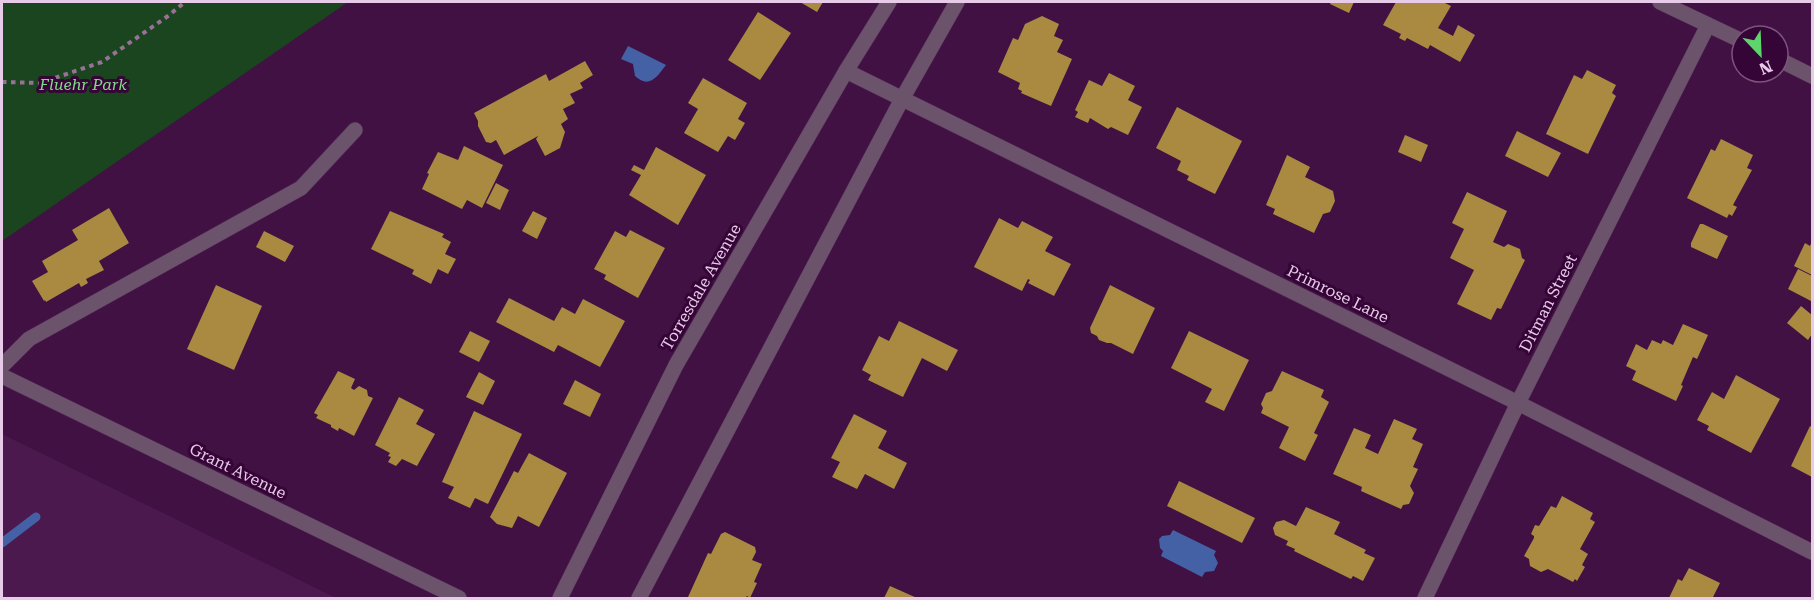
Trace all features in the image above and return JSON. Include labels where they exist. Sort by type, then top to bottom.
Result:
[{"type":"street","name":"Torresdale Avenue","points":[[560,598],[676,365],[846,71],[889,2]]},
{"type":"street","points":[[639,598],[902,99],[957,2]]},
{"type":"street","points":[[1660,2],[1730,35]]},
{"type":"street","name":"Ditman Street","points":[[1425,598],[1518,403],[1708,25]]},
{"type":"street","points":[[1790,65],[1812,76]]},
{"type":"street","name":"Primrose Lane","points":[[846,71],[1518,403],[1812,552]]},
{"type":"street","points":[[2,366],[29,339],[302,188],[355,130]]},
{"type":"street","name":"Grant Avenue","points":[[2,376],[457,598]]},
{"type":"path","points":[[2,82],[39,83],[102,62],[185,2]]},
{"type":"shaded area","points":[[2,434],[336,598],[2,598]]},
{"type":"green space","name":"Fluehr Park","points":[[2,2],[348,2],[2,241]]},
{"type":"water","points":[[628,46],[666,65],[652,80],[640,80],[635,76],[633,64],[621,59]]},
{"type":"water","points":[[1173,530],[1216,551],[1214,555],[1218,563],[1214,571],[1205,572],[1202,577],[1161,556],[1163,551],[1160,548],[1159,539],[1170,535]]},
{"type":"building","points":[[800,2],[823,2],[817,12]]},
{"type":"building","points":[[1331,2],[1354,2],[1349,13],[1330,4]]},
{"type":"building","points":[[1396,2],[1443,2],[1451,6],[1438,28],[1453,36],[1458,25],[1475,35],[1460,62],[1430,45],[1428,49],[1407,38],[1405,41],[1399,38],[1401,34],[1383,25]]},
{"type":"building","points":[[758,12],[791,33],[760,80],[728,60]]},
{"type":"building","points":[[1042,16],[1059,24],[1054,36],[1063,40],[1057,52],[1072,59],[1051,106],[1021,93],[1022,91],[1018,89],[1020,83],[998,72],[1013,38],[1018,40],[1025,24]]},
{"type":"building","points":[[585,61],[593,75],[580,83],[583,88],[570,94],[575,103],[563,109],[568,119],[561,124],[565,132],[560,148],[545,156],[536,139],[538,136],[504,155],[496,140],[491,143],[486,142],[474,113],[546,74],[549,81]]},
{"type":"building","points":[[1587,70],[1616,85],[1612,93],[1616,96],[1588,154],[1546,134],[1574,75],[1582,79]]},
{"type":"building","points":[[1109,73],[1135,86],[1128,100],[1142,107],[1128,135],[1111,127],[1108,129],[1090,118],[1088,123],[1075,117],[1078,112],[1075,110],[1089,80],[1102,86]]},
{"type":"building","points":[[703,78],[747,103],[738,119],[745,123],[735,140],[728,136],[718,152],[684,133],[698,109],[688,103]]},
{"type":"building","points":[[1177,107],[1242,141],[1215,194],[1187,180],[1189,176],[1177,170],[1181,161],[1156,148]]},
{"type":"building","points":[[1517,131],[1561,153],[1548,177],[1505,156]]},
{"type":"building","points":[[1405,135],[1428,145],[1421,162],[1398,152]]},
{"type":"building","points":[[1721,139],[1753,155],[1747,168],[1752,170],[1733,205],[1737,207],[1732,216],[1729,214],[1727,218],[1687,198],[1711,149],[1715,151]]},
{"type":"building","points":[[464,146],[503,165],[482,208],[467,200],[462,209],[422,189],[438,152],[458,160]]},
{"type":"building","points":[[656,147],[706,175],[678,225],[629,195],[641,175],[631,170],[634,165],[644,170]]},
{"type":"building","points":[[1287,155],[1310,167],[1305,177],[1333,191],[1335,201],[1330,212],[1323,214],[1314,233],[1273,214],[1275,209],[1266,205]]},
{"type":"building","points":[[496,183],[509,190],[500,210],[486,203]]},
{"type":"building","points":[[1467,192],[1507,211],[1493,242],[1504,247],[1508,244],[1520,249],[1522,258],[1525,260],[1501,309],[1497,308],[1491,320],[1457,304],[1474,270],[1450,258],[1464,229],[1452,223]]},
{"type":"building","points":[[109,208],[129,243],[99,261],[104,270],[86,279],[88,283],[81,287],[79,283],[46,302],[44,301],[32,281],[48,272],[42,261],[78,240],[72,230]]},
{"type":"building","points":[[390,211],[444,234],[442,237],[451,242],[445,254],[456,259],[448,274],[438,269],[431,284],[412,274],[414,270],[371,249]]},
{"type":"building","points":[[533,211],[547,218],[537,239],[522,231]]},
{"type":"building","points":[[999,218],[1018,228],[1022,221],[1053,237],[1045,251],[1071,264],[1054,296],[1028,283],[1030,280],[1028,279],[1022,291],[974,267]]},
{"type":"building","points":[[1700,224],[1728,236],[1717,259],[1691,247]]},
{"type":"building","points":[[630,230],[665,248],[638,298],[604,279],[606,275],[594,269],[615,231],[626,237]]},
{"type":"building","points":[[264,231],[294,246],[285,262],[256,247]]},
{"type":"building","points":[[1812,241],[1812,275],[1794,266],[1805,243],[1810,246]]},
{"type":"building","points":[[1798,269],[1812,276],[1811,301],[1788,289]]},
{"type":"building","points":[[216,285],[262,306],[234,370],[187,349]]},
{"type":"building","points":[[1110,285],[1155,308],[1133,354],[1099,340],[1091,333],[1090,328]]},
{"type":"building","points":[[509,298],[554,321],[562,307],[575,314],[583,299],[625,321],[600,367],[558,345],[554,352],[496,322]]},
{"type":"building","points":[[1801,306],[1812,315],[1812,334],[1808,340],[1787,323]]},
{"type":"building","points":[[899,321],[958,350],[947,371],[922,358],[903,397],[868,380],[871,375],[862,370],[879,336],[889,341]]},
{"type":"building","points":[[1683,324],[1708,335],[1697,359],[1693,357],[1676,401],[1632,380],[1636,371],[1626,366],[1636,344],[1647,350],[1652,340],[1661,344],[1663,340],[1673,345]]},
{"type":"building","points":[[470,331],[490,341],[479,362],[459,352]]},
{"type":"building","points":[[1189,331],[1249,360],[1224,411],[1205,402],[1212,389],[1171,368]]},
{"type":"building","points":[[338,371],[355,379],[351,388],[354,390],[359,386],[367,390],[368,396],[373,398],[354,436],[339,428],[338,431],[331,427],[316,418],[318,415],[314,413]]},
{"type":"building","points":[[1282,371],[1324,390],[1321,397],[1329,402],[1314,433],[1318,435],[1305,461],[1279,448],[1289,427],[1261,413],[1263,408],[1261,404],[1266,393],[1272,391]]},
{"type":"building","points":[[479,372],[495,381],[483,405],[466,397]]},
{"type":"building","points":[[1736,375],[1780,399],[1751,453],[1707,430],[1709,426],[1697,420],[1712,392],[1724,399]]},
{"type":"building","points":[[575,380],[601,394],[590,417],[563,404]]},
{"type":"building","points":[[399,397],[424,410],[416,424],[435,434],[417,466],[402,459],[396,466],[388,462],[391,457],[388,456],[390,453],[375,445]]},
{"type":"building","points":[[474,411],[522,434],[488,504],[475,498],[470,508],[448,498],[454,487],[442,482]]},
{"type":"building","points":[[854,414],[887,431],[878,448],[907,463],[894,489],[865,474],[857,489],[832,477],[840,462],[831,458]]},
{"type":"building","points":[[1394,419],[1417,429],[1412,439],[1423,444],[1413,467],[1418,469],[1410,486],[1414,493],[1409,504],[1403,505],[1401,509],[1361,491],[1362,487],[1333,474],[1354,428],[1371,435],[1365,448],[1378,454]]},
{"type":"building","points":[[1810,426],[1812,427],[1812,477],[1791,466]]},
{"type":"building","points":[[529,453],[567,473],[539,527],[518,516],[512,528],[497,524],[490,517],[514,471],[518,473]]},
{"type":"building","points":[[1179,481],[1255,518],[1242,543],[1167,506]]},
{"type":"building","points":[[1562,496],[1593,513],[1590,519],[1595,522],[1580,549],[1588,554],[1582,565],[1585,567],[1577,581],[1575,579],[1573,582],[1548,569],[1541,572],[1530,566],[1529,559],[1524,556],[1534,538],[1531,534],[1535,525],[1539,526],[1551,506],[1556,508]]},
{"type":"building","points":[[1306,507],[1340,522],[1334,534],[1366,550],[1364,553],[1375,558],[1363,581],[1353,576],[1351,579],[1294,551],[1295,549],[1286,545],[1288,541],[1275,535],[1273,528],[1276,522],[1284,520],[1296,526]]},
{"type":"building","points":[[725,532],[755,547],[756,552],[752,560],[762,564],[750,598],[747,596],[745,598],[688,597],[708,553],[711,554],[721,534]]},
{"type":"building","points":[[1689,568],[1720,583],[1713,597],[1717,598],[1669,598],[1678,579],[1682,581]]},
{"type":"building","points":[[890,586],[917,598],[884,598]]},
{"type":"waterway","points":[[2,543],[36,517]]}]
